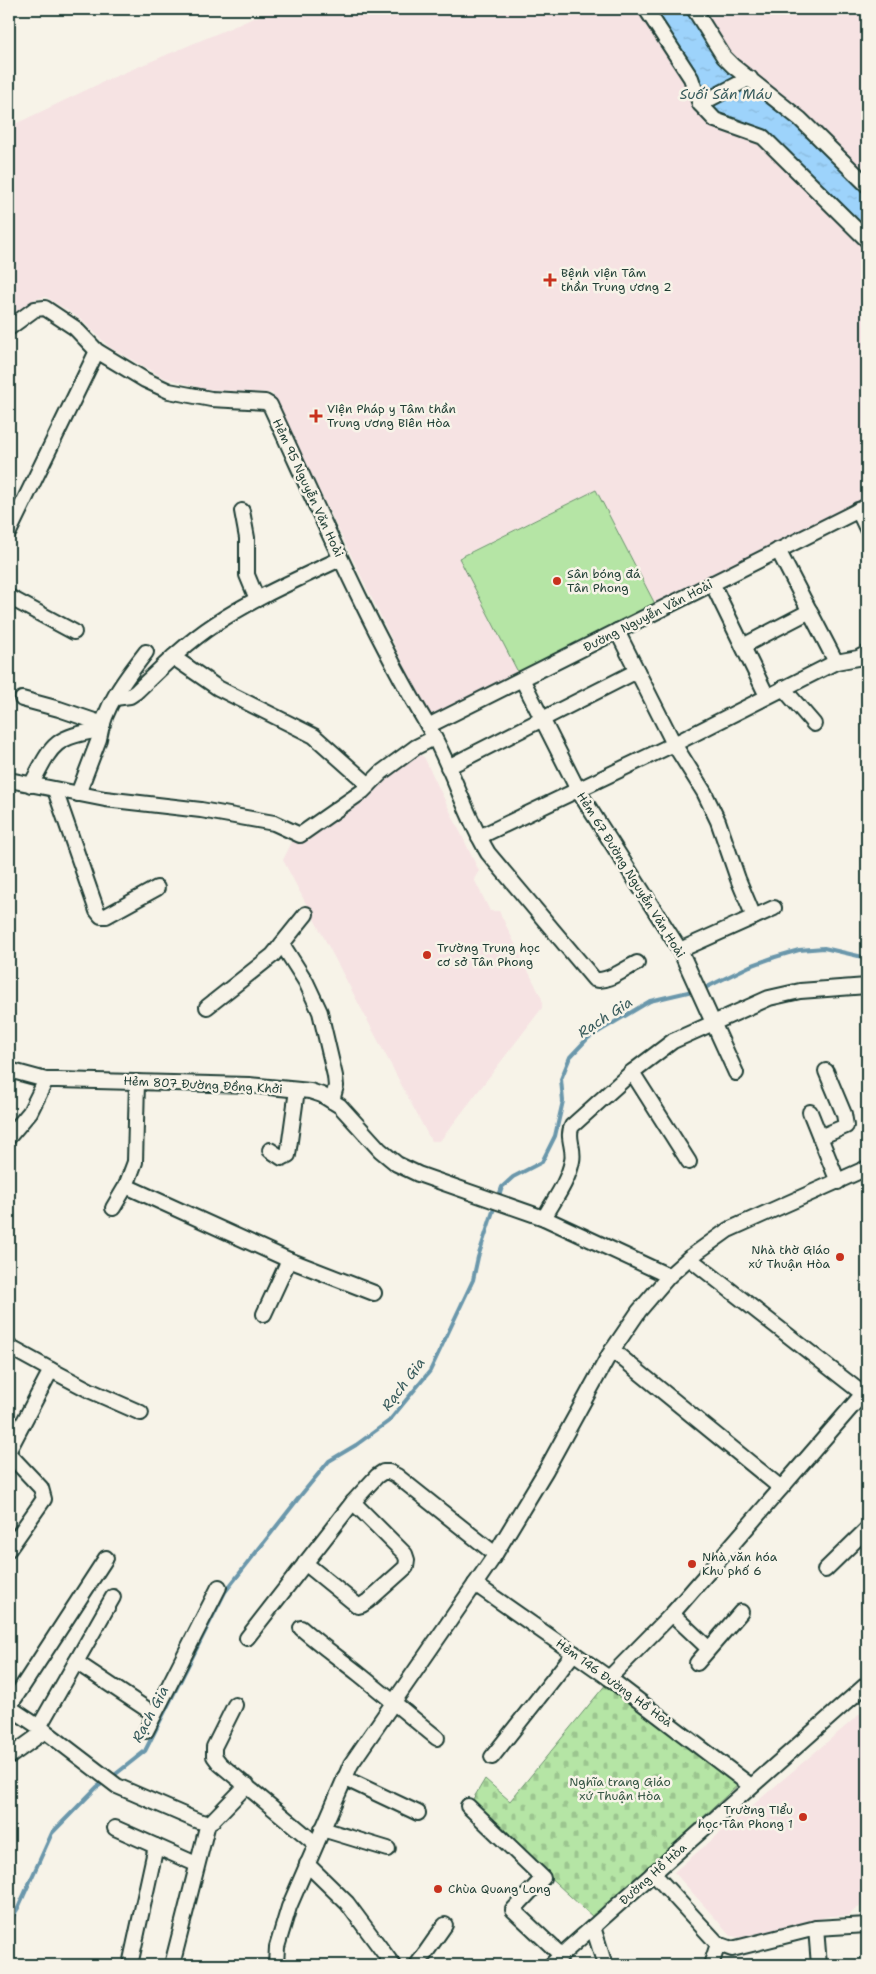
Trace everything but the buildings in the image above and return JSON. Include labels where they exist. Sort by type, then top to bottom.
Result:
[{"type":"street","points":[[646,9],[692,78],[700,104],[715,120],[764,137],[867,240]]},
{"type":"street","points":[[694,9],[724,57],[732,66],[750,78],[800,119],[867,185]]},
{"type":"street","points":[[700,104],[750,78]]},
{"type":"street","name":"Hẻm 95 Nguyễn Văn Hoài","points":[[9,328],[35,309],[45,308],[75,328],[97,351],[145,380],[169,391],[211,399],[264,402],[270,405],[360,601],[400,678],[431,732],[479,838],[488,853],[594,980],[604,980],[637,963]]},
{"type":"street","points":[[10,524],[97,351]]},
{"type":"street","points":[[862,508],[867,529]]},
{"type":"street","name":"Đường Nguyễn Văn Hoài","points":[[78,794],[201,810],[274,823],[300,835],[363,791],[382,772],[416,747],[431,732],[522,679],[862,508]]},
{"type":"street","points":[[242,511],[247,538],[247,575],[257,600]]},
{"type":"street","points":[[778,550],[836,662]]},
{"type":"street","points":[[115,698],[130,696],[136,692],[173,657],[214,624],[257,600],[340,559]]},
{"type":"street","points":[[712,583],[767,696]]},
{"type":"street","points":[[9,597],[74,632]]},
{"type":"street","points":[[743,646],[810,611]]},
{"type":"street","points":[[617,631],[674,744],[704,792],[718,821],[738,879],[754,917]]},
{"type":"street","points":[[9,780],[78,794],[99,740],[102,727],[120,685],[146,652]]},
{"type":"street","points":[[173,657],[218,688],[314,736],[369,784]]},
{"type":"street","points":[[479,838],[674,744],[836,662],[864,660]]},
{"type":"street","points":[[448,767],[637,671]]},
{"type":"street","name":"Hẻm 67 Đường Nguyễn Văn Hoài","points":[[522,679],[578,790],[680,950],[736,1073]]},
{"type":"street","points":[[783,688],[814,724]]},
{"type":"street","points":[[22,699],[58,709],[102,727]]},
{"type":"street","points":[[31,785],[50,749],[65,738],[102,727]]},
{"type":"street","points":[[55,790],[97,911],[101,916],[106,916],[156,888]]},
{"type":"street","points":[[680,950],[774,908]]},
{"type":"street","points":[[208,1006],[263,964],[306,914]]},
{"type":"street","points":[[282,944],[306,982],[320,1012],[335,1076],[336,1086],[332,1101]]},
{"type":"street","points":[[669,1276],[544,1218],[565,1182],[569,1170],[573,1152],[569,1134],[572,1126],[632,1072],[673,1041],[713,1022],[756,1003],[784,994],[867,986]]},
{"type":"street","name":"Hẻm 807 Đường Đồng Khởi","points":[[9,1070],[46,1080],[249,1085],[310,1091],[340,1106],[380,1150],[397,1164],[418,1174],[544,1218]]},
{"type":"street","points":[[820,1137],[846,1126],[844,1114],[826,1071]]},
{"type":"street","points":[[632,1072],[689,1162]]},
{"type":"street","points":[[9,1137],[30,1112],[46,1080]]},
{"type":"street","points":[[113,1208],[126,1186],[135,1162],[137,1082]]},
{"type":"street","points":[[270,1150],[282,1158],[288,1155],[297,1090]]},
{"type":"street","points":[[810,1112],[838,1182]]},
{"type":"street","points":[[276,1965],[277,1947],[283,1921],[351,1764],[495,1554],[546,1470],[612,1350],[639,1311],[669,1276],[713,1240],[748,1220],[867,1168]]},
{"type":"street","points":[[126,1186],[289,1260],[374,1294]]},
{"type":"street","points":[[609,1678],[672,1614],[866,1393],[689,1258]]},
{"type":"street","points":[[264,1314],[289,1260]]},
{"type":"street","points":[[9,1347],[90,1391],[141,1413]]},
{"type":"street","points":[[612,1350],[781,1488]]},
{"type":"street","points":[[9,1450],[51,1370]]},
{"type":"street","points":[[9,1454],[42,1488],[44,1499],[9,1549]]},
{"type":"street","points":[[247,1638],[353,1502],[383,1472],[389,1472],[495,1554]]},
{"type":"street","points":[[305,1563],[358,1606],[368,1601],[406,1567],[407,1560],[405,1554],[353,1502]]},
{"type":"street","points":[[825,1570],[867,1529]]},
{"type":"street","points":[[106,1558],[9,1707],[42,1729],[118,1786],[208,1824]]},
{"type":"street","name":"Hẻm 146 Đường Hồ Hoà","points":[[475,1584],[609,1678],[751,1786]]},
{"type":"street","points":[[146,1731],[219,1587]]},
{"type":"street","points":[[9,1757],[42,1729],[76,1662],[113,1597]]},
{"type":"street","points":[[697,1662],[741,1612]]},
{"type":"street","points":[[672,1614],[708,1648]]},
{"type":"street","points":[[301,1628],[392,1703],[438,1738]]},
{"type":"street","points":[[492,1757],[574,1653]]},
{"type":"street","points":[[76,1662],[154,1714]]},
{"type":"street","name":"Đường Hồ Hòa","points":[[556,1960],[867,1684]]},
{"type":"street","points":[[235,1705],[214,1747],[214,1756],[220,1764],[316,1844]]},
{"type":"street","points":[[344,1778],[418,1813]]},
{"type":"street","points":[[172,1965],[196,1864],[208,1824],[247,1785]]},
{"type":"street","points":[[468,1806],[543,1878],[513,1910],[556,1960]]},
{"type":"street","points":[[115,1828],[196,1864]]},
{"type":"street","points":[[322,1829],[388,1849]]},
{"type":"street","points":[[130,1965],[156,1846]]},
{"type":"street","points":[[307,1864],[347,1903],[393,1965]]},
{"type":"street","points":[[653,1873],[718,1944],[732,1949],[816,1928],[867,1925]]},
{"type":"street","points":[[417,1965],[445,1925]]},
{"type":"street","points":[[593,1927],[605,1965]]},
{"type":"street","points":[[816,1928],[819,1965]]},
{"type":"street","points":[[712,1965],[718,1944]]},
{"type":"shaded area","name":"Bệnh viện Tâm thần Trung ương 2","points":[[275,9],[867,9],[867,497],[655,604],[596,490],[459,557],[518,672],[437,715],[430,715],[272,393],[205,389],[162,377],[109,347],[82,320],[46,297],[35,299],[9,316],[9,127],[107,80]]},
{"type":"shaded area","name":"Trường Trung học cơ sở Tân Phong","points":[[415,753],[424,757],[479,871],[474,879],[490,911],[499,911],[542,999],[542,1008],[440,1141],[431,1141],[283,860],[295,836],[302,839],[377,787],[378,778]]},
{"type":"shaded area","name":"Trường Tiểu học Tân Phong 1","points":[[867,1708],[867,1899],[848,1916],[830,1916],[742,1938],[731,1936],[674,1872]]},
{"type":"green space","name":"Sân bóng đá Tân Phong","points":[[596,490],[655,604],[518,672],[459,558]]},
{"type":"green space","name":"Nghĩa trang Giáo xứ Thuận Hòa","points":[[607,1683],[740,1783],[594,1918],[470,1804],[485,1779],[510,1801]]},
{"type":"water","name":"Suối Săn Máu","points":[[652,9],[688,9],[721,60],[791,117],[867,191],[867,233],[768,135],[718,116],[709,108]]},
{"type":"waterway","name":"Rạch Gia","points":[[498,1199],[502,1187],[513,1177],[542,1162],[555,1136],[563,1101],[561,1079],[570,1057],[588,1038],[650,1001],[705,988],[750,966],[799,950],[824,948],[867,958]]},
{"type":"waterway","name":"Rạch Gia","points":[[112,1777],[145,1751],[225,1592],[329,1461],[356,1445],[389,1421],[430,1371],[473,1280],[478,1257],[495,1205]]},
{"type":"waterway","name":"Rạch Gia","points":[[9,1923],[18,1908],[52,1833],[97,1787],[106,1781]]},
{"type":"place","name":"Bệnh viện Tâm thần Trung ương 2","points":[[550,280]]},
{"type":"place","name":"Viện Pháp y Tâm thần Trung ương Biên Hòa","points":[[316,416]]},
{"type":"place","name":"Sân bóng đá Tân Phong","points":[[557,581]]},
{"type":"place","name":"Trường Trung học cơ sở Tân Phong","points":[[427,955]]},
{"type":"place","name":"Nhà thờ Giáo xứ Thuận Hòa","points":[[840,1257]]},
{"type":"place","name":"Nhà văn hóa Khu phố 6","points":[[692,1564]]},
{"type":"place","name":"Trường Tiểu học Tân Phong 1","points":[[803,1817]]},
{"type":"place","name":"Chùa Quang Long","points":[[438,1889]]}]
